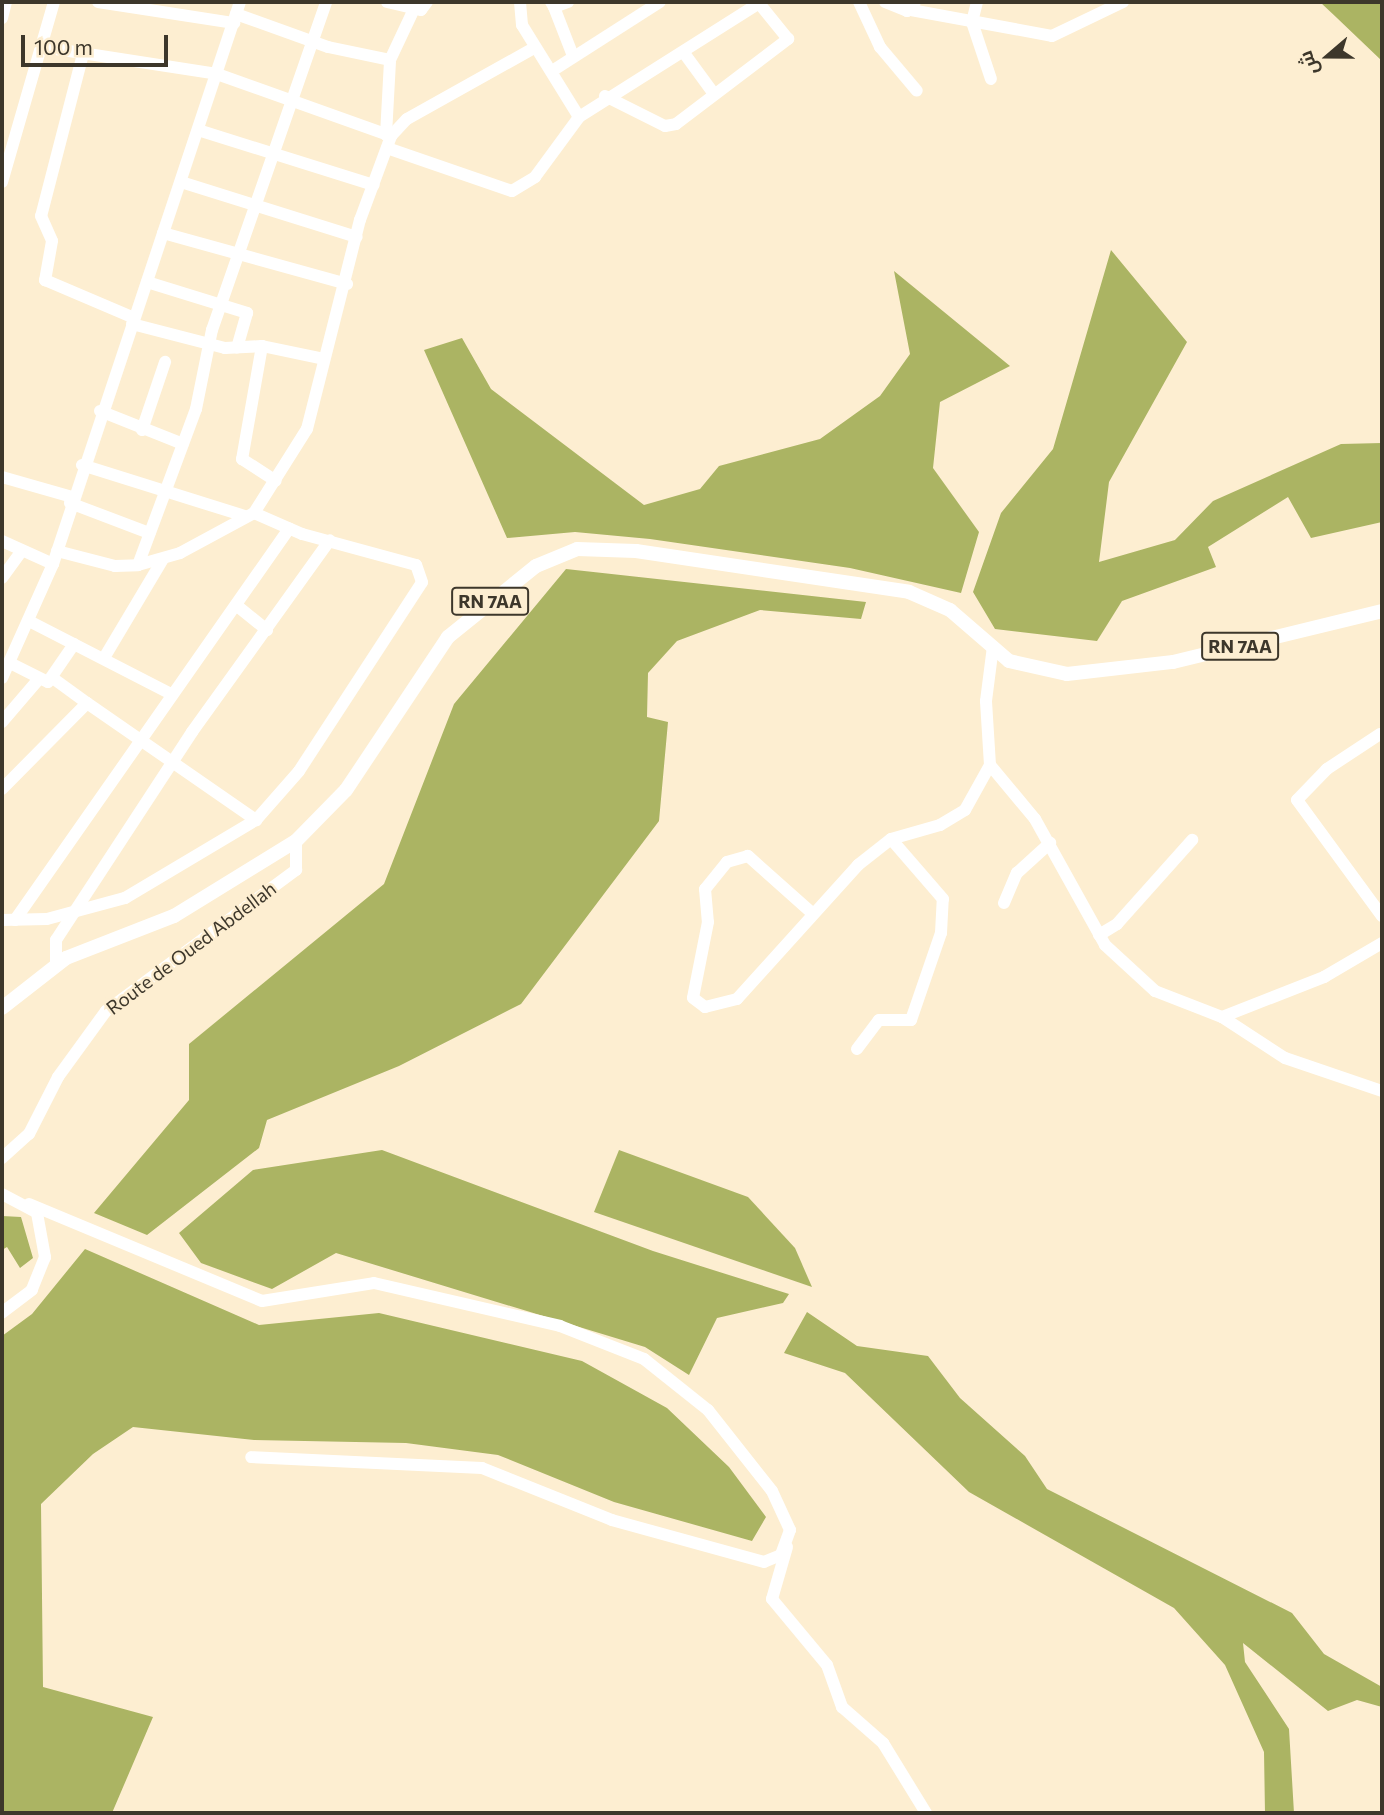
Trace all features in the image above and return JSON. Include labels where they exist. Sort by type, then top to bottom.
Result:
[{"type":"main road","name":"RN 7AA","points":[[2,1007],[56,965],[174,916],[296,841],[346,790],[448,637],[536,566],[578,549],[623,549],[909,592],[950,610],[993,646],[1038,672],[1097,674],[1173,662],[1382,611]]},
{"type":"street","points":[[2,18],[6,2]]},
{"type":"street","points":[[2,182],[54,2]]},
{"type":"street","points":[[98,2],[237,13],[311,42],[390,60]]},
{"type":"street","points":[[138,565],[183,444],[222,303],[326,2]]},
{"type":"street","points":[[387,2],[414,9]]},
{"type":"street","points":[[2,541],[22,550],[55,557],[106,565],[138,565],[163,559],[250,514],[276,481],[307,429],[324,359],[347,284],[357,237],[388,140],[390,60],[414,9],[428,2]]},
{"type":"street","points":[[520,2],[520,19],[534,48],[552,71],[579,117]]},
{"type":"street","points":[[568,2],[552,4],[573,56]]},
{"type":"street","points":[[552,71],[641,7],[660,2]]},
{"type":"street","points":[[859,2],[880,47],[917,91]]},
{"type":"street","points":[[885,2],[913,6],[972,22],[1052,36],[1123,2]]},
{"type":"street","points":[[977,2],[972,22],[991,79]]},
{"type":"street","points":[[43,47],[217,74],[518,191],[579,117],[606,96],[684,53],[758,3],[788,39],[672,126],[606,96]]},
{"type":"street","points":[[2,676],[29,621],[55,557],[100,411],[147,282],[237,13]]},
{"type":"street","points":[[388,140],[407,119],[534,48]]},
{"type":"street","points":[[684,53],[714,94]]},
{"type":"street","points":[[83,54],[41,216],[52,241],[45,280],[133,321],[210,343],[237,348],[261,346],[324,359]]},
{"type":"street","points":[[198,130],[374,185]]},
{"type":"street","points":[[181,182],[257,203],[357,237]]},
{"type":"street","points":[[163,233],[347,284]]},
{"type":"street","points":[[147,282],[222,303],[248,315],[237,348]]},
{"type":"street","points":[[261,346],[242,459],[276,481]]},
{"type":"street","points":[[142,430],[165,362]]},
{"type":"street","points":[[100,411],[142,430],[183,444]]},
{"type":"street","points":[[8,920],[76,913],[125,898],[256,820],[299,771],[422,582],[416,565],[82,465]]},
{"type":"street","points":[[2,477],[71,500],[149,533]]},
{"type":"street","points":[[8,920],[289,528]]},
{"type":"street","points":[[56,965],[54,946],[173,761],[330,540]]},
{"type":"street","points":[[2,578],[6,566],[22,550]]},
{"type":"street","points":[[104,657],[163,559]]},
{"type":"street","points":[[236,605],[267,630]]},
{"type":"street","points":[[29,621],[104,657],[169,693]]},
{"type":"street","points":[[54,679],[74,644]]},
{"type":"street","points":[[811,913],[748,856],[727,862],[705,889],[708,922],[693,998],[705,1007],[737,999],[811,913],[891,839],[959,816],[989,765],[986,702],[993,646]]},
{"type":"street","points":[[10,663],[38,680],[54,679],[256,820]]},
{"type":"street","points":[[2,722],[38,680]]},
{"type":"street","points":[[2,789],[87,703]]},
{"type":"street","points":[[1380,734],[1327,769],[1297,800],[1382,916]]},
{"type":"street","points":[[989,765],[1050,843],[1099,935],[1143,983],[1222,1017],[1294,1062],[1382,1091]]},
{"type":"street","points":[[857,1049],[879,1020],[911,1020],[941,933],[943,899],[891,839]]},
{"type":"street","points":[[1099,935],[1117,924],[1192,840]]},
{"type":"street","name":"Route de Oued Abdellah","points":[[2,1158],[29,1134],[58,1077],[106,1011],[296,870],[296,841]]},
{"type":"street","points":[[1004,903],[1017,873],[1050,843]]},
{"type":"street","points":[[1222,1017],[1324,977],[1382,943]]},
{"type":"street","points":[[2,1194],[262,1301],[374,1283],[560,1326],[644,1359],[708,1410],[772,1491],[790,1530],[781,1555],[764,1562],[667,1538],[482,1468],[251,1457]]},
{"type":"street","points":[[2,1313],[32,1290],[43,1269],[42,1225],[29,1204]]},
{"type":"street","points":[[786,1545],[788,1558],[772,1599],[827,1665],[842,1707],[883,1743],[926,1813]]},
{"type":"green space","points":[[1320,2],[1382,2],[1382,61],[1337,18]]},
{"type":"green space","points":[[1111,250],[1187,342],[1109,482],[1099,562],[1175,540],[1213,501],[1341,444],[1382,443],[1382,522],[1311,538],[1288,497],[1208,547],[1216,567],[1122,601],[1097,641],[995,629],[973,592],[1001,513],[1053,449]]},
{"type":"green space","points":[[894,271],[1010,366],[940,402],[933,468],[979,532],[961,593],[850,568],[650,539],[575,532],[507,538],[424,350],[462,338],[491,389],[644,505],[700,489],[719,466],[820,439],[880,396],[910,354]]},
{"type":"green space","points":[[566,569],[866,602],[861,619],[760,610],[677,641],[648,673],[647,717],[668,722],[659,821],[521,1004],[399,1066],[267,1120],[259,1148],[147,1235],[94,1213],[189,1100],[189,1044],[384,884],[454,704]]},
{"type":"green space","points":[[382,1150],[653,1251],[789,1294],[783,1303],[717,1318],[689,1375],[645,1347],[336,1253],[272,1289],[201,1263],[179,1233],[253,1170]]},
{"type":"green space","points":[[619,1150],[748,1197],[795,1248],[812,1287],[594,1212]]},
{"type":"green space","points":[[2,1216],[21,1217],[33,1258],[20,1268],[7,1247],[2,1250]]},
{"type":"green space","points":[[85,1249],[259,1325],[379,1313],[582,1361],[667,1408],[729,1467],[766,1517],[752,1541],[614,1502],[498,1455],[406,1443],[254,1440],[133,1427],[93,1454],[41,1504],[43,1687],[153,1717],[112,1813],[2,1813],[2,1336],[32,1314]]},
{"type":"green space","points":[[807,1312],[857,1346],[928,1356],[960,1398],[1025,1456],[1047,1489],[1292,1613],[1324,1654],[1382,1687],[1382,1707],[1357,1700],[1328,1711],[1243,1643],[1245,1662],[1289,1729],[1294,1813],[1265,1813],[1264,1752],[1225,1665],[1174,1608],[969,1492],[845,1373],[784,1353]]}]
